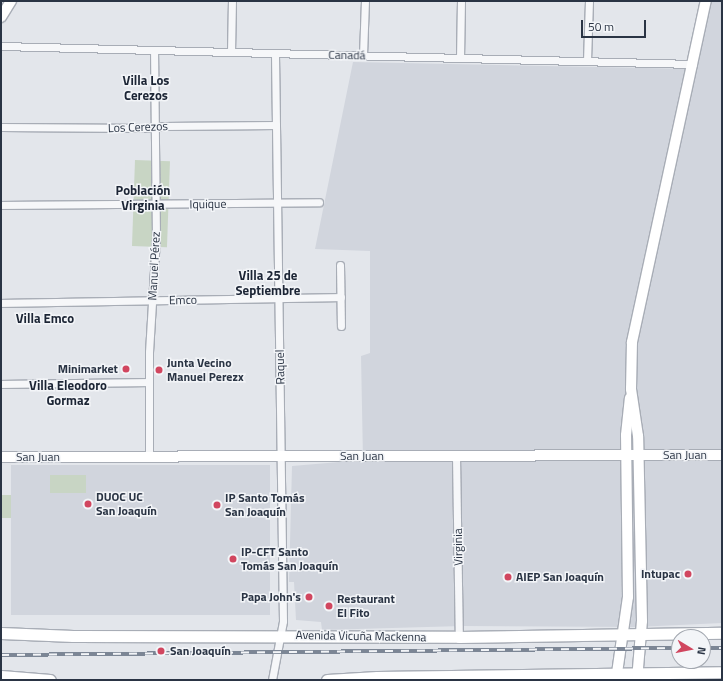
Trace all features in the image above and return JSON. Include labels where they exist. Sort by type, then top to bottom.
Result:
[{"type":"main road","points":[[1,18],[11,1]]},
{"type":"main road","points":[[617,677],[628,597],[626,456],[634,329],[706,1]]},
{"type":"main road","points":[[631,392],[638,456],[641,634],[638,677]]},
{"type":"main road","name":"San Juan","points":[[1,458],[722,455]]},
{"type":"main road","name":"Avenida Vicuña Mackenna","points":[[1,633],[73,636],[282,635],[459,637],[722,633]]},
{"type":"main road","points":[[327,680],[377,677],[638,677],[722,672]]},
{"type":"main road","points":[[1,676],[50,680]]},
{"type":"street","points":[[231,52],[232,1]]},
{"type":"street","points":[[363,56],[365,1]]},
{"type":"street","points":[[460,58],[461,1]]},
{"type":"street","points":[[587,61],[589,1]]},
{"type":"street","name":"Canadá","points":[[1,46],[692,64]]},
{"type":"street","name":"Manuel Pérez","points":[[149,457],[148,382],[156,204],[154,50]]},
{"type":"street","name":"Raquel","points":[[272,680],[282,635],[282,457],[275,53]]},
{"type":"street","name":"Los Cerezos","points":[[1,127],[276,125]]},
{"type":"street","name":"Iquique","points":[[1,205],[319,202]]},
{"type":"street","points":[[340,265],[341,326]]},
{"type":"street","name":"Emco","points":[[1,302],[341,297]]},
{"type":"street","points":[[1,384],[148,382]]},
{"type":"street","name":"Virginia","points":[[456,456],[459,637]]},
{"type":"shaded area","points":[[710,1],[722,1],[722,623],[636,627],[462,626],[322,630],[321,622],[296,620],[294,582],[289,582],[292,466],[363,460],[361,356],[370,353],[370,251],[315,249],[353,62],[695,69]]},
{"type":"shaded area","points":[[11,465],[270,465],[270,615],[11,615]]},
{"type":"green space","points":[[135,160],[170,161],[167,247],[132,246]]},
{"type":"green space","points":[[50,475],[86,475],[86,493],[50,493]]},
{"type":"green space","points":[[1,495],[11,495],[11,518],[1,518]]},
{"type":"railway","points":[[1,655],[671,648]]},
{"type":"railway","points":[[711,648],[722,648]]},
{"type":"place","name":"Minimarket","points":[[126,369]]},
{"type":"place","name":"Junta Vecino Manuel Perezx","points":[[159,370]]},
{"type":"place","name":"DUOC UC San Joaquín","points":[[88,504]]},
{"type":"place","name":"IP Santo Tomás San Joaquín","points":[[217,505]]},
{"type":"place","name":"IP-CFT Santo Tomás San Joaquín","points":[[233,559]]},
{"type":"place","name":"Intupac","points":[[688,574]]},
{"type":"place","name":"AIEP San Joaquín","points":[[508,577]]},
{"type":"place","name":"Papa John's","points":[[309,597]]},
{"type":"place","name":"Restaurant El Fito","points":[[329,606]]},
{"type":"place","name":"San Joaquín","points":[[161,651]]},
{"type":"district","name":"Villa Los Cerezos","points":[[146,88]]},
{"type":"district","name":"Población Virginia","points":[[143,198]]},
{"type":"district","name":"Villa 25 de Septiembre","points":[[268,284]]},
{"type":"district","name":"Villa Emco","points":[[45,318]]},
{"type":"district","name":"Villa Eleodoro Gormaz","points":[[68,394]]}]
